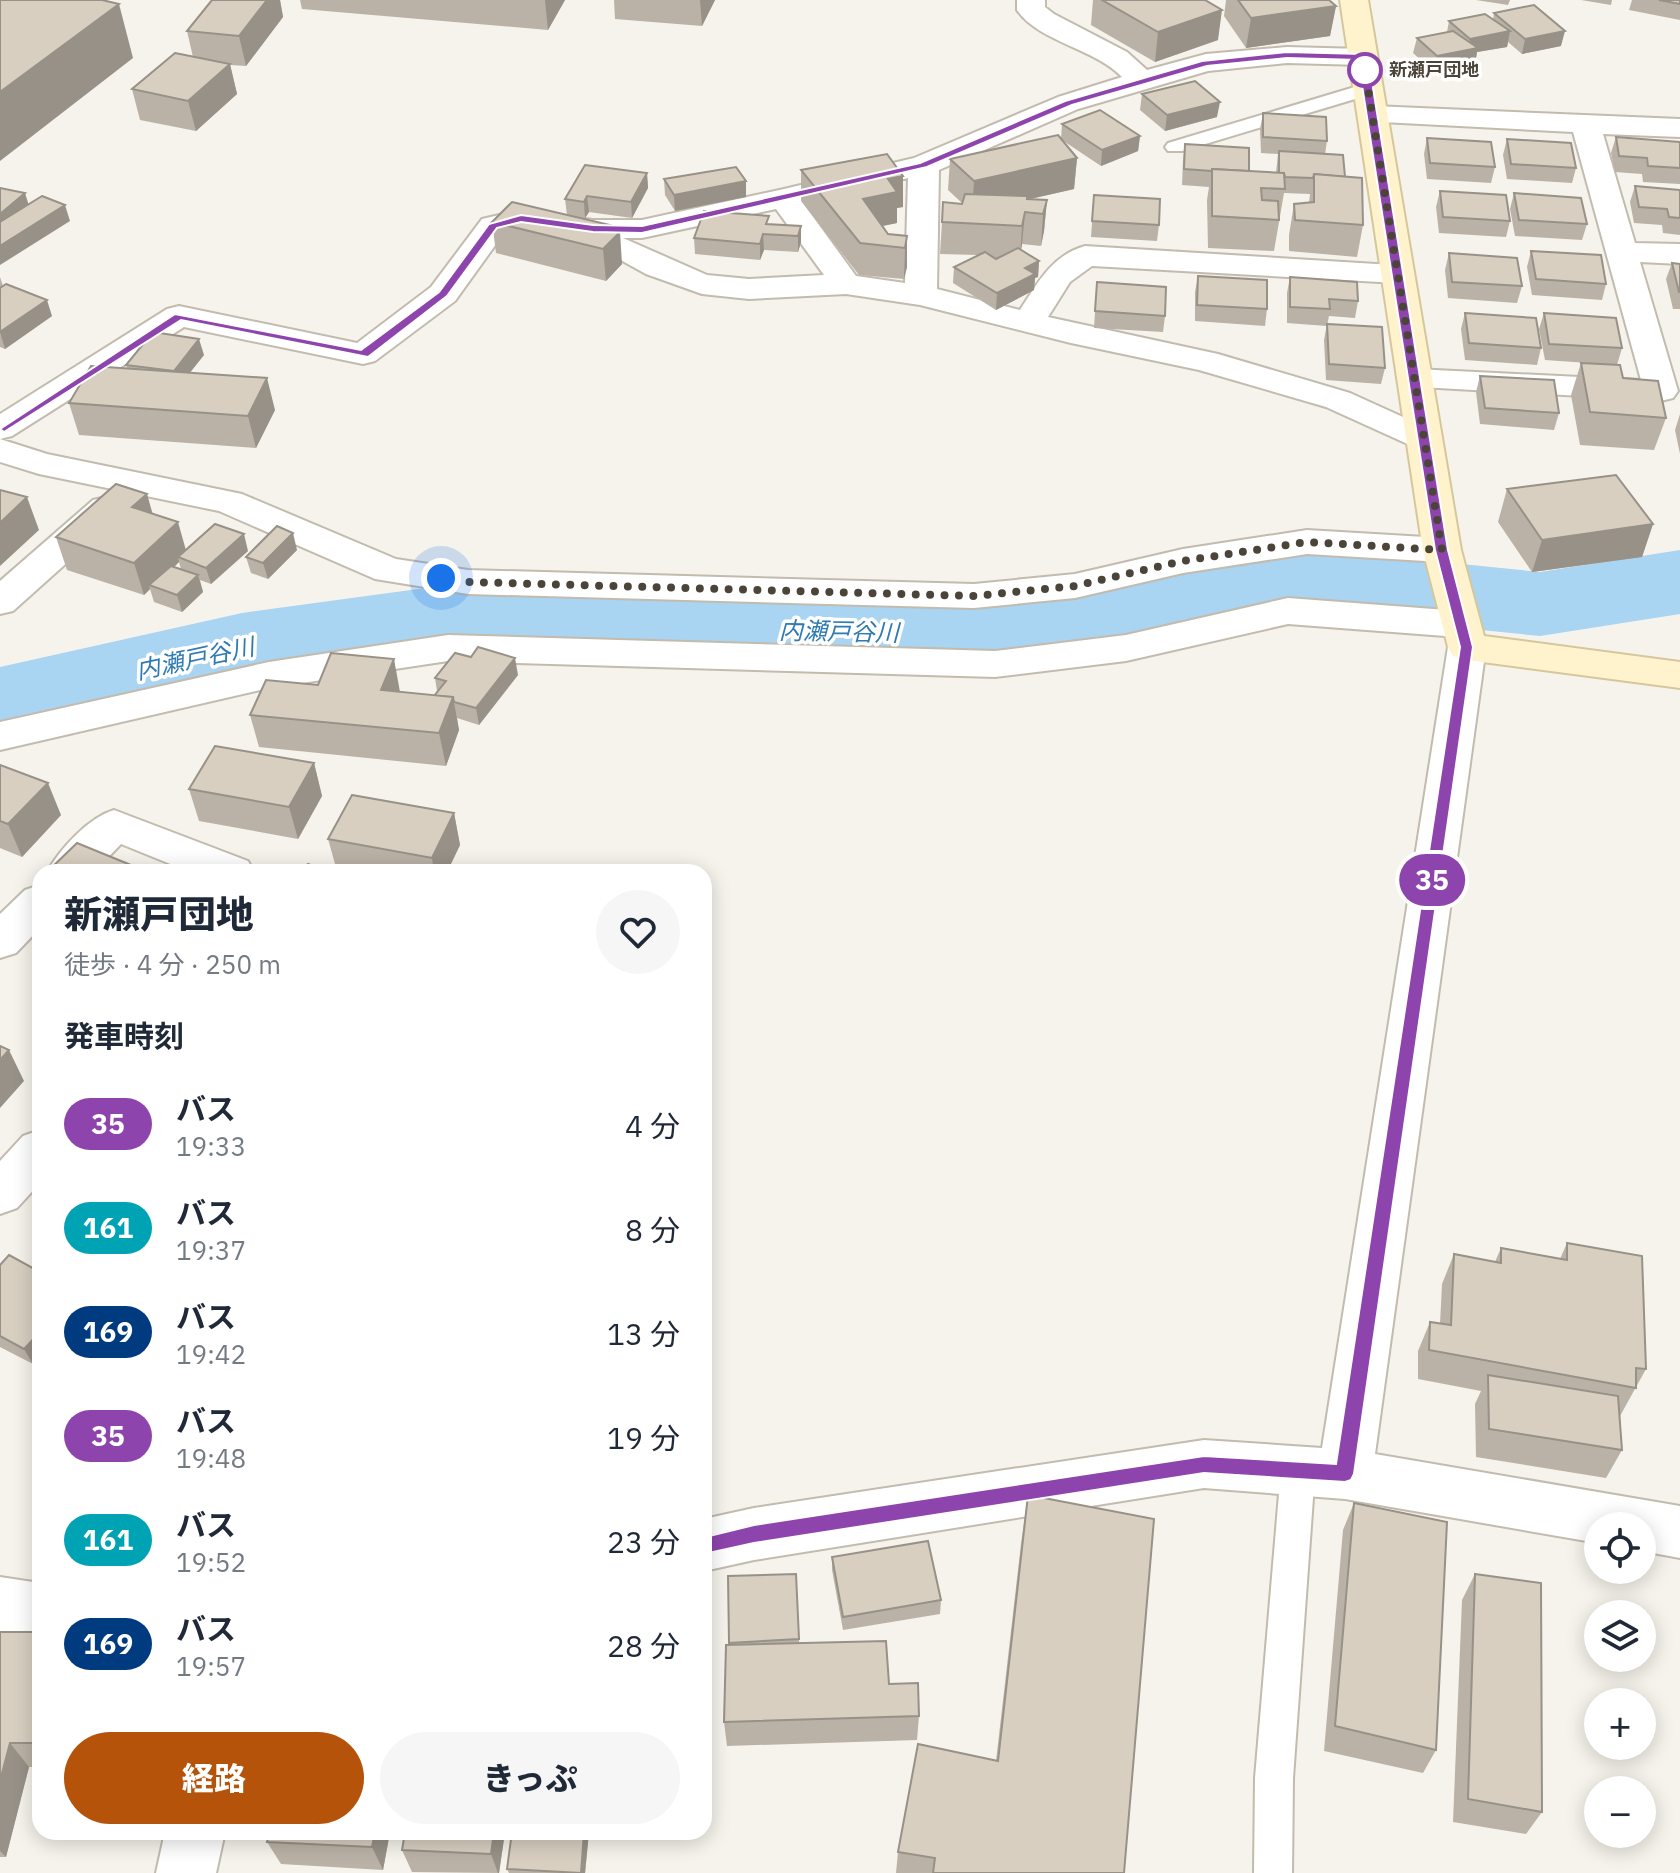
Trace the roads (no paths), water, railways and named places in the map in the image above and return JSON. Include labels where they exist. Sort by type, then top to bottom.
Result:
[{"type":"street","points":[[1031,0],[1031,10],[1046,23],[1107,49],[1129,65],[1141,81]]},
{"type":"street","points":[[1322,1472],[1463,636],[1444,562],[1354,0]]},
{"type":"street","points":[[0,429],[179,316],[363,354],[443,294],[493,226],[521,219],[593,229],[642,229],[924,165],[1068,103],[1206,63],[1287,55],[1363,57]]},
{"type":"street","points":[[1370,102],[1585,124],[1680,128]]},
{"type":"street","points":[[1415,379],[1670,391],[1621,252],[1585,124]]},
{"type":"street","points":[[921,295],[924,165]]},
{"type":"street","points":[[784,198],[846,284]]},
{"type":"street","points":[[546,222],[628,251],[657,267],[702,284],[749,289],[846,284],[921,295],[1028,323],[1206,361],[1338,400],[1424,439]]},
{"type":"street","points":[[1621,252],[1680,254]]},
{"type":"street","points":[[1028,323],[1058,276],[1085,256],[1398,273]]},
{"type":"street","points":[[0,450],[39,463],[229,502],[388,570],[468,582],[974,596],[1075,586],[1183,561],[1307,542],[1444,562]]},
{"type":"street","points":[[0,602],[133,483]]},
{"type":"street","points":[[0,736],[269,675],[448,648],[995,664],[1126,648],[1288,611],[1463,636],[1680,675]]},
{"type":"street","points":[[76,864],[114,825],[213,864]]},
{"type":"street","points":[[0,941],[32,909]]},
{"type":"street","points":[[0,1194],[32,1159]]},
{"type":"street","points":[[712,1543],[754,1534],[1204,1464],[1322,1472],[1680,1532]]},
{"type":"street","points":[[0,1604],[32,1609]]},
{"type":"street","points":[[186,1873],[193,1840]]},
{"type":"lane","points":[[1175,147],[1370,102]]},
{"type":"lane","points":[[1273,1873],[1274,1778],[1322,1472]]},
{"type":"waterway","name":"内瀬戸谷川","points":[[0,702],[242,647],[433,620],[869,634],[1045,627],[1226,588],[1332,583],[1540,604],[1680,582]]},
{"type":"place","name":"新瀬戸団地","points":[[1365,70]]}]
